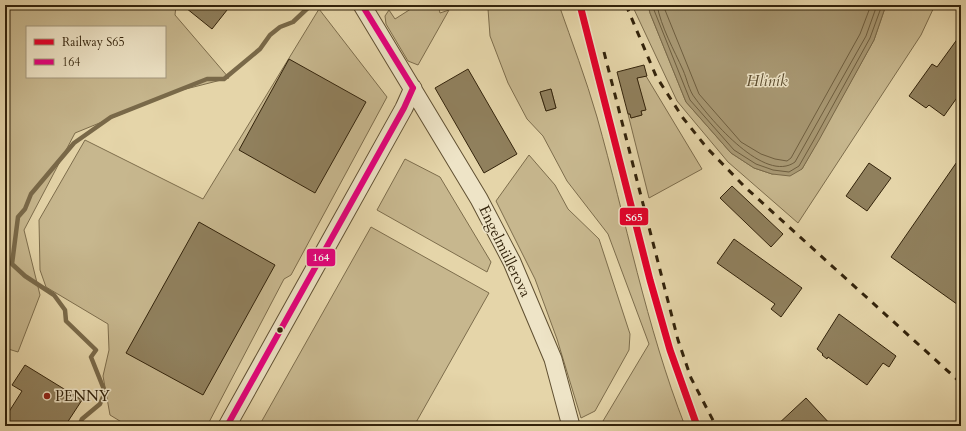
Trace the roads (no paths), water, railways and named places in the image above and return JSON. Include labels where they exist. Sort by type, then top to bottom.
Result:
[{"type":"street","name":"Engelmüllerova","points":[[362,5],[479,199],[512,262],[553,359],[571,426]]},
{"type":"street","points":[[227,426],[404,108],[413,88]]},
{"type":"water","name":"Hliník","points":[[648,5],[886,5],[874,40],[819,140],[802,169],[790,176],[772,174],[754,168],[731,153],[686,102]]},
{"type":"waterway","points":[[79,426],[82,419],[100,404],[105,392],[91,357],[96,350],[66,321],[65,310],[54,295],[25,276],[12,264],[18,217],[25,209],[31,194],[74,143],[111,117],[207,79],[224,79],[260,49],[270,35],[280,27],[293,22],[311,5]]},
{"type":"railway","points":[[626,5],[656,76],[683,118],[707,148],[745,187],[961,383]]},
{"type":"railway","points":[[604,52],[678,340],[691,378],[716,426]]},
{"type":"rail line","name":"S65","points":[[580,5],[650,280],[670,350],[697,426]]},
{"type":"place","name":"PENNY","points":[[47,396]]}]
